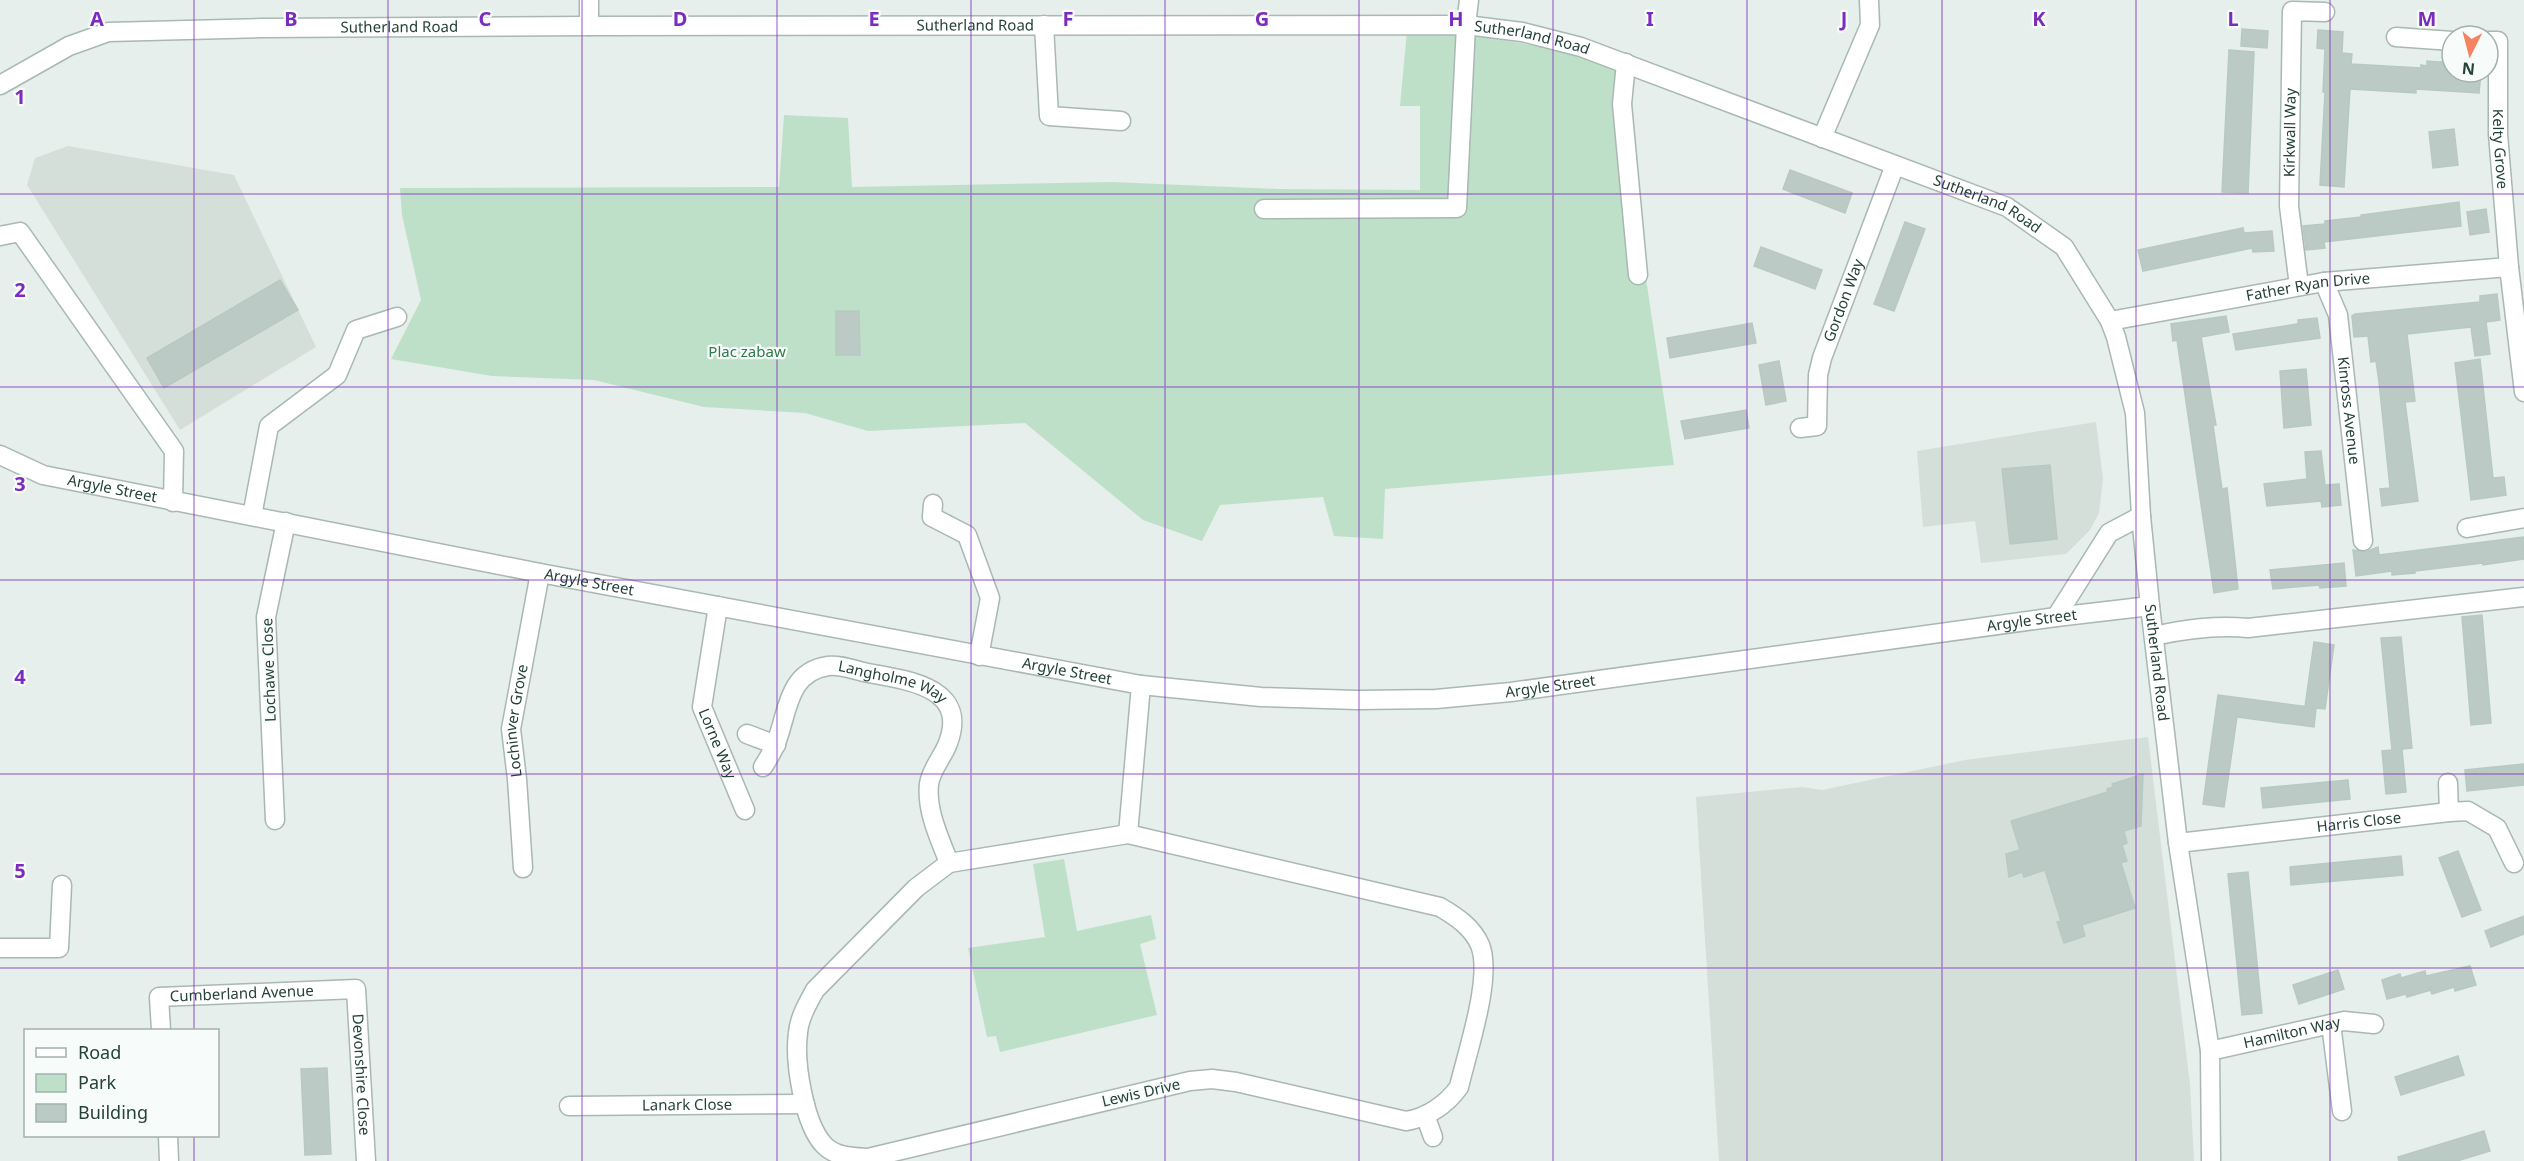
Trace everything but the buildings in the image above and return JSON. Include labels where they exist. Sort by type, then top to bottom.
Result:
[{"type":"street","points":[[589,0],[589,26]]},
{"type":"street","points":[[1264,209],[1457,208],[1469,0]]},
{"type":"street","points":[[1822,138],[1870,25],[1869,0]]},
{"type":"street","name":"Kirkwall Way","points":[[2299,286],[2289,206],[2292,11],[2325,12]]},
{"type":"street","points":[[1044,25],[1049,116],[1120,121]]},
{"type":"street","name":"Sutherland Road","points":[[0,85],[69,46],[108,32],[263,28],[589,26],[1466,25],[1522,32],[1581,47],[2007,207],[2064,247],[2110,321],[2135,413],[2141,516],[2150,606],[2178,843],[2210,1051],[2211,1161]]},
{"type":"street","points":[[2396,37],[2440,40]]},
{"type":"street","points":[[1626,63],[1622,104],[1638,275]]},
{"type":"street","name":"Kelty Grove","points":[[2498,84],[2498,134],[2509,267]]},
{"type":"street","name":"Gordon Way","points":[[1800,428],[1817,426],[1818,375],[1822,358],[1895,165]]},
{"type":"street","points":[[0,236],[20,232],[174,452],[173,502]]},
{"type":"street","points":[[2509,267],[2524,392]]},
{"type":"street","name":"Father Ryan Drive","points":[[2110,321],[2324,282],[2509,267]]},
{"type":"street","name":"Kinross Avenue","points":[[2324,282],[2338,315],[2363,541]]},
{"type":"street","points":[[252,516],[269,426],[337,375],[356,330],[397,316]]},
{"type":"street","name":"Argyle Street","points":[[0,455],[43,475],[540,573],[1141,685],[1262,697],[1357,700],[1436,699],[1559,687],[2056,617],[2150,606]]},
{"type":"street","points":[[933,504],[932,517],[968,535],[990,598],[979,656]]},
{"type":"street","points":[[2056,617],[2109,533],[2141,516]]},
{"type":"street","points":[[2467,528],[2524,518]]},
{"type":"street","name":"Lochawe Close","points":[[275,819],[266,617],[286,522]]},
{"type":"street","name":"Lochinver Grove","points":[[523,868],[511,729],[540,573]]},
{"type":"street","points":[[2154,636],[2192,628],[2225,626],[2248,628],[2524,597]]},
{"type":"street","name":"Lorne Way","points":[[718,606],[702,707],[745,810]]},
{"type":"street","name":"Langholme Way","points":[[763,767],[776,746],[792,692],[795,686],[811,671],[830,666],[910,681],[934,690],[950,712],[953,724],[948,743],[932,774],[929,785],[930,806],[949,863]]},
{"type":"street","points":[[1128,834],[1141,685]]},
{"type":"street","points":[[747,734],[776,746]]},
{"type":"street","points":[[2448,783],[2449,812]]},
{"type":"street","name":"Harris Close","points":[[2178,843],[2468,811],[2498,828],[2514,863]]},
{"type":"street","name":"Lewis Drive","points":[[1128,834],[1440,907],[1469,927],[1480,946],[1485,970],[1459,1087],[1439,1107],[1425,1115],[1406,1121],[1236,1082],[1212,1079],[1190,1081],[868,1158],[844,1156],[825,1146],[815,1130],[805,1104],[797,1055],[798,1032],[805,1008],[815,990],[916,888],[949,863],[1128,834]]},
{"type":"street","points":[[0,948],[59,948],[62,885]]},
{"type":"street","name":"Cumberland Avenue","points":[[161,1029],[159,997],[356,989]]},
{"type":"street","name":"Devonshire Close","points":[[356,989],[366,1161]]},
{"type":"street","name":"Hamilton Way","points":[[2210,1051],[2344,1021],[2374,1024]]},
{"type":"street","points":[[2331,1024],[2342,1111]]},
{"type":"street","name":"Lanark Close","points":[[569,1106],[805,1104]]},
{"type":"street","points":[[1425,1115],[1433,1137]]},
{"type":"street","points":[[168,1137],[169,1161]]},
{"type":"shaded area","points":[[68,146],[234,175],[316,347],[180,430],[27,185],[35,158]]},
{"type":"shaded area","points":[[2096,422],[2103,479],[2099,513],[2090,530],[2066,554],[1981,563],[1975,521],[1923,527],[1917,451]]},
{"type":"shaded area","points":[[2148,737],[2190,1084],[2194,1161],[1719,1161],[1696,797],[1802,787],[1822,790],[1965,760]]},
{"type":"green space","name":"Plac zabaw","points":[[1407,31],[1466,35],[1547,48],[1631,73],[1629,101],[1646,279],[1674,465],[1385,489],[1383,539],[1334,536],[1323,497],[1220,505],[1202,541],[1143,520],[1025,423],[868,431],[805,413],[704,407],[594,380],[492,376],[391,359],[421,300],[402,215],[400,188],[779,187],[784,115],[848,118],[852,187],[1112,182],[1279,189],[1420,190],[1420,106],[1400,106]]},
{"type":"green space","points":[[1064,859],[1077,931],[1151,915],[1156,939],[1140,944],[1157,1015],[1000,1052],[996,1036],[987,1037],[968,948],[1045,937],[1033,864]]}]
